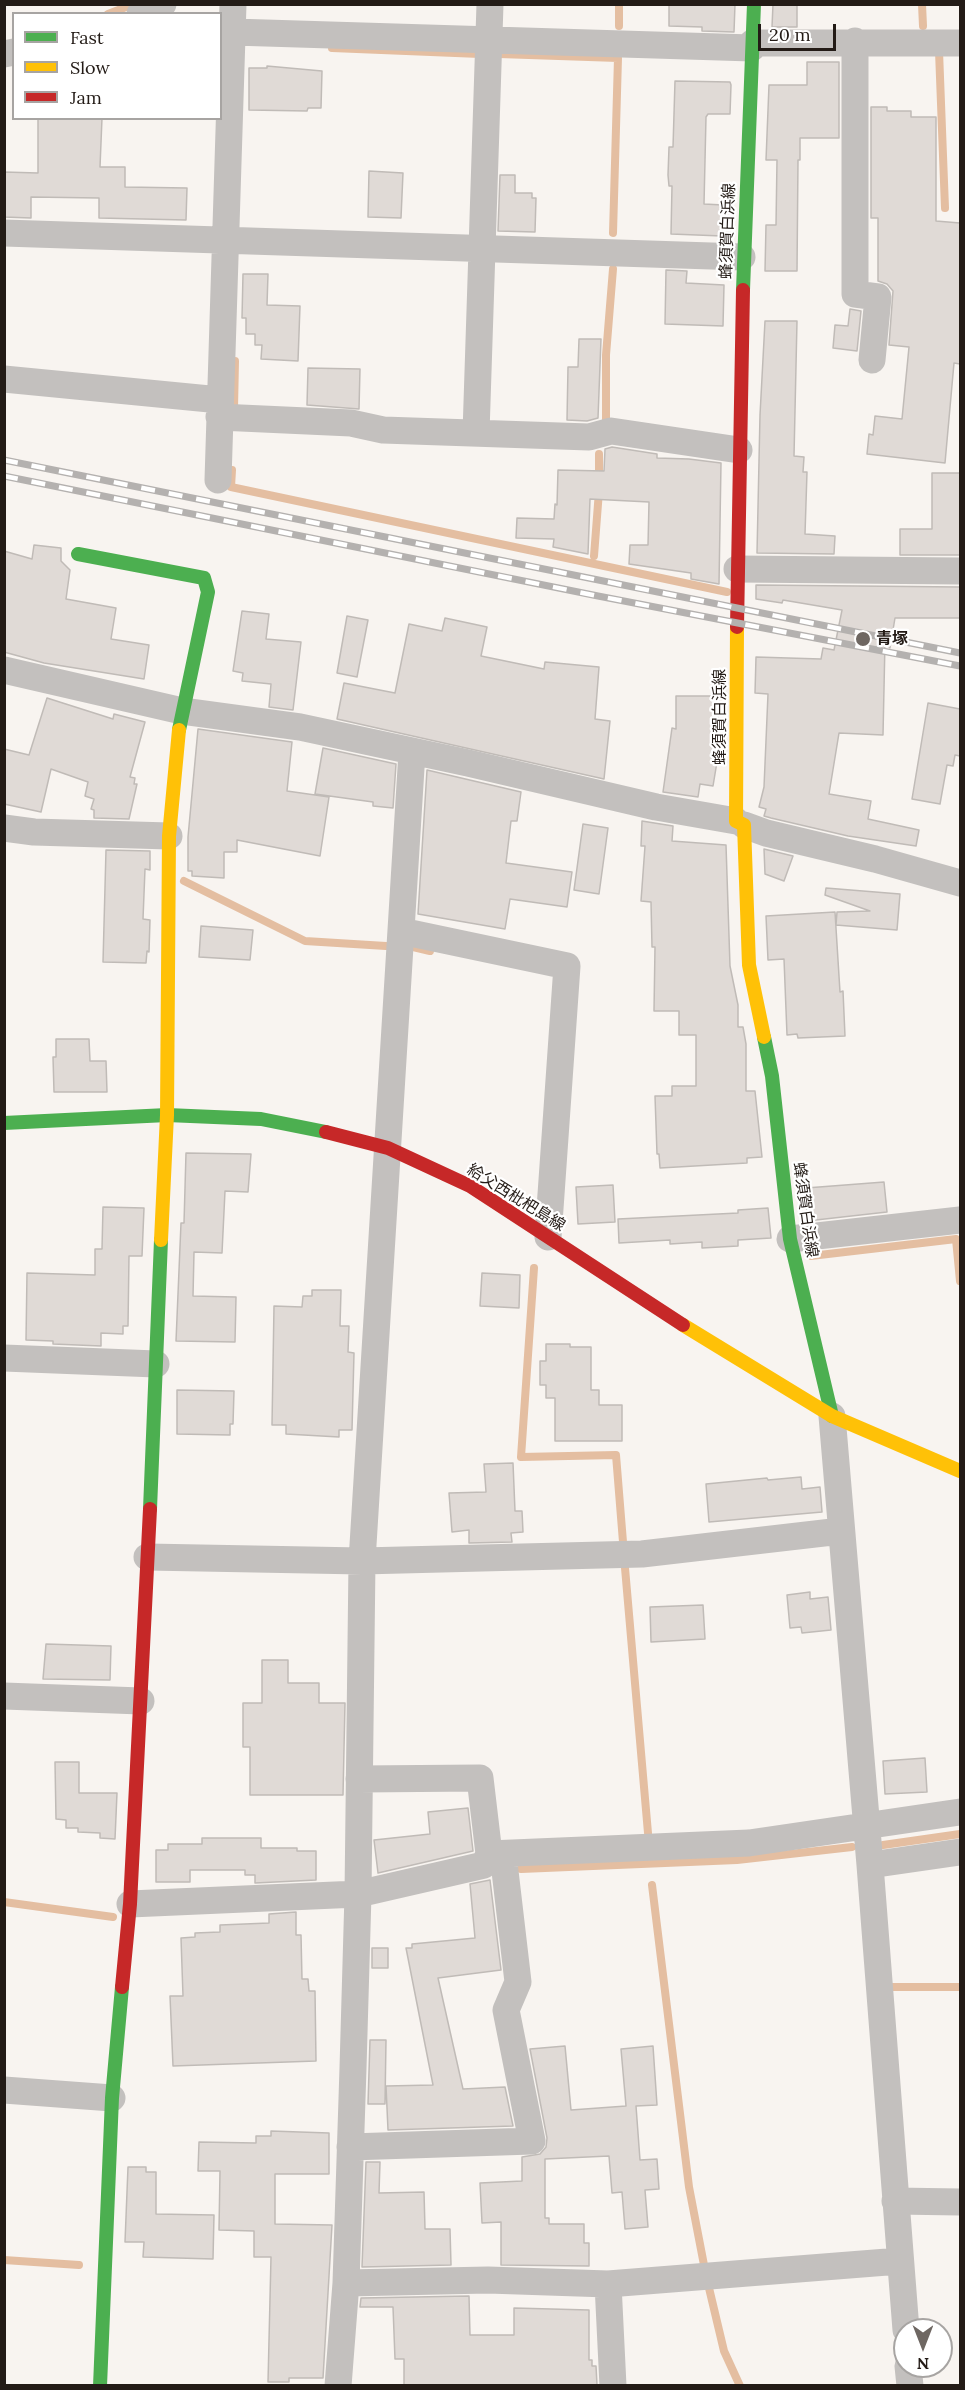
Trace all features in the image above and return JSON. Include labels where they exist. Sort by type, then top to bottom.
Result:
[{"type":"main road","name":"蜂須賀白浜線","points":[[754,4],[742,257],[737,569],[740,823],[749,965],[772,1076],[790,1239],[832,1416]]},
{"type":"main road","points":[[78,554],[204,578],[208,592],[182,711],[169,836],[167,1115],[141,1701],[130,1904],[112,2098],[100,2385]]},
{"type":"main road","name":"給父西枇杷島線","points":[[4,1123],[167,1115],[261,1119],[339,1134],[387,1148],[470,1186],[689,1329],[832,1416],[960,1472]]},
{"type":"street","points":[[145,12],[163,4]]},
{"type":"street","points":[[218,480],[233,4]]},
{"type":"street","points":[[476,433],[490,4]]},
{"type":"street","points":[[233,32],[752,46],[855,42],[960,43]]},
{"type":"street","points":[[855,42],[855,294],[878,297],[872,360]]},
{"type":"street","points":[[4,233],[742,257]]},
{"type":"street","points":[[4,379],[219,409],[351,423],[383,430],[589,437],[611,431],[739,450]]},
{"type":"street","points":[[737,569],[960,571]]},
{"type":"street","points":[[4,670],[182,711],[300,728],[656,807],[740,823],[766,833],[875,859],[960,883]]},
{"type":"street","points":[[338,2385],[346,2283],[358,1894],[362,1560],[412,752]]},
{"type":"street","points":[[4,828],[34,832],[169,836]]},
{"type":"street","points":[[401,931],[567,966],[548,1237]]},
{"type":"street","points":[[790,1239],[960,1220]]},
{"type":"street","points":[[4,1358],[156,1364]]},
{"type":"street","points":[[832,1416],[905,2318]]},
{"type":"street","points":[[147,1557],[362,1560],[642,1554],[842,1531]]},
{"type":"street","points":[[4,1696],[141,1701]]},
{"type":"street","points":[[350,2147],[532,2141],[506,2010],[518,1982],[496,1854],[480,1778],[359,1779]]},
{"type":"street","points":[[130,1904],[358,1894],[484,1865],[496,1854],[749,1843],[960,1812]]},
{"type":"street","points":[[870,1865],[960,1852]]},
{"type":"street","points":[[4,2090],[112,2098]]},
{"type":"street","points":[[895,2201],[960,2202]]},
{"type":"street","points":[[346,2283],[488,2280],[608,2284],[900,2261]]},
{"type":"street","points":[[608,2284],[613,2385]]},
{"type":"building","points":[[669,4],[735,4],[734,32],[702,31],[702,27],[669,26]]},
{"type":"building","points":[[773,4],[797,4],[797,27],[772,27]]},
{"type":"building","points":[[807,62],[839,62],[839,138],[800,138],[797,271],[765,271],[766,225],[776,225],[777,160],[766,160],[769,85],[807,85]]},
{"type":"building","points":[[267,66],[322,71],[321,108],[308,108],[307,111],[249,110],[249,68],[267,68]]},
{"type":"building","points":[[675,81],[730,82],[731,85],[730,114],[708,114],[706,117],[704,204],[723,205],[722,236],[671,234],[672,186],[669,186],[668,175],[669,147],[673,147]]},
{"type":"building","points":[[871,107],[887,107],[887,111],[911,111],[911,117],[936,117],[936,221],[960,223],[960,364],[954,363],[945,463],[867,454],[869,434],[873,435],[875,416],[902,419],[909,347],[889,345],[893,291],[887,284],[878,281],[878,218],[871,218]]},
{"type":"building","points":[[38,120],[102,120],[100,167],[125,167],[125,187],[187,188],[186,220],[99,218],[99,198],[31,197],[31,218],[4,217],[4,172],[38,173]]},
{"type":"building","points":[[369,171],[403,173],[401,218],[368,217]]},
{"type":"building","points":[[500,175],[515,175],[515,193],[532,193],[532,198],[536,198],[535,232],[498,231]]},
{"type":"building","points":[[666,270],[687,271],[686,283],[724,285],[723,326],[665,324]]},
{"type":"building","points":[[243,274],[268,274],[267,305],[300,306],[298,361],[261,359],[262,345],[255,345],[255,334],[246,334],[246,318],[242,318]]},
{"type":"building","points":[[850,309],[861,311],[857,351],[833,348],[835,325],[848,326]]},
{"type":"building","points":[[765,321],[797,321],[794,456],[804,457],[803,472],[807,472],[805,534],[835,536],[834,554],[757,553]]},
{"type":"building","points":[[579,339],[601,339],[598,418],[587,421],[567,420],[568,367],[578,367]]},
{"type":"building","points":[[308,368],[360,369],[359,409],[307,405]]},
{"type":"building","points":[[612,447],[657,454],[657,458],[721,463],[719,584],[691,579],[691,573],[629,564],[630,545],[648,545],[649,502],[590,499],[588,554],[553,547],[554,539],[516,538],[517,518],[554,519],[555,504],[557,505],[558,470],[604,471],[605,449]]},
{"type":"building","points":[[932,473],[960,473],[960,555],[900,555],[900,529],[932,529]]},
{"type":"building","points":[[34,545],[61,548],[61,561],[70,570],[66,599],[116,608],[111,639],[149,645],[144,679],[44,663],[4,652],[4,551],[32,559]]},
{"type":"building","points":[[756,585],[960,587],[960,618],[895,618],[890,648],[885,642],[883,735],[839,733],[829,794],[871,801],[868,819],[919,830],[916,846],[848,836],[764,816],[766,809],[759,807],[764,787],[768,694],[755,693],[756,657],[821,659],[823,648],[834,650],[842,610],[783,600],[782,603],[756,599]]},
{"type":"building","points":[[242,611],[269,614],[266,639],[301,642],[293,710],[269,707],[271,684],[242,681],[243,673],[233,671]]},
{"type":"building","points":[[347,616],[368,620],[357,677],[337,673]]},
{"type":"building","points":[[445,618],[487,627],[481,656],[544,669],[545,662],[599,667],[595,719],[610,721],[604,779],[337,719],[344,683],[395,693],[409,624],[442,631]]},
{"type":"building","points":[[676,696],[718,696],[718,756],[713,786],[700,784],[698,797],[663,792],[672,728],[676,729]]},
{"type":"building","points":[[47,698],[113,719],[114,714],[145,722],[130,777],[135,778],[134,784],[137,784],[129,819],[94,818],[94,810],[91,809],[94,799],[85,796],[88,782],[51,769],[41,812],[4,804],[4,749],[29,755]]},
{"type":"building","points":[[928,703],[960,709],[960,756],[955,755],[953,766],[947,765],[940,804],[912,799]]},
{"type":"building","points":[[198,729],[292,742],[287,791],[329,797],[320,856],[237,840],[237,852],[224,852],[224,878],[192,876],[192,871],[188,871],[188,837]]},
{"type":"building","points":[[323,748],[396,764],[393,808],[373,806],[373,802],[315,794]]},
{"type":"building","points":[[427,770],[521,792],[517,821],[511,821],[506,863],[572,872],[567,907],[510,899],[505,929],[418,914]]},
{"type":"building","points":[[642,821],[673,826],[672,841],[726,845],[730,966],[738,1005],[738,1027],[743,1027],[746,1044],[746,1091],[755,1091],[762,1157],[747,1158],[747,1163],[660,1168],[659,1154],[657,1154],[655,1096],[672,1096],[672,1086],[696,1086],[696,1035],[679,1035],[679,1011],[654,1011],[655,947],[652,947],[651,902],[641,901],[645,846],[641,846]]},
{"type":"building","points":[[583,824],[608,828],[599,894],[574,890]]},
{"type":"building","points":[[764,849],[793,856],[784,881],[765,874]]},
{"type":"building","points":[[106,850],[150,851],[150,870],[145,869],[143,919],[150,920],[149,952],[147,951],[146,963],[103,962]]},
{"type":"building","points":[[826,888],[900,894],[897,930],[836,925],[837,912],[870,911],[825,895]]},
{"type":"building","points":[[835,912],[845,1036],[798,1038],[797,1034],[787,1035],[784,959],[768,960],[766,916]]},
{"type":"building","points":[[201,926],[253,930],[250,960],[199,957]]},
{"type":"building","points":[[56,1039],[89,1039],[90,1061],[106,1061],[107,1092],[54,1092],[53,1057],[56,1057]]},
{"type":"building","points":[[186,1153],[251,1154],[248,1192],[225,1191],[222,1253],[194,1252],[193,1296],[236,1297],[235,1342],[176,1341]]},
{"type":"building","points":[[884,1182],[887,1212],[807,1221],[806,1188]]},
{"type":"building","points":[[613,1185],[615,1222],[578,1224],[576,1187]]},
{"type":"building","points":[[103,1207],[144,1208],[142,1256],[129,1256],[128,1326],[123,1326],[123,1334],[101,1333],[101,1346],[53,1344],[53,1341],[26,1340],[27,1273],[95,1275],[95,1249],[102,1249]]},
{"type":"building","points":[[768,1208],[771,1238],[738,1240],[738,1246],[702,1248],[702,1242],[670,1244],[670,1240],[619,1243],[618,1219],[738,1213],[738,1210]]},
{"type":"building","points":[[482,1273],[520,1275],[519,1308],[480,1306]]},
{"type":"building","points":[[312,1290],[341,1290],[340,1326],[349,1326],[348,1352],[354,1353],[352,1430],[339,1430],[339,1437],[286,1434],[286,1425],[272,1425],[274,1306],[302,1307],[303,1296],[312,1296]]},
{"type":"building","points":[[546,1344],[591,1347],[591,1390],[599,1390],[599,1405],[622,1405],[622,1441],[555,1441],[555,1398],[546,1398],[546,1385],[540,1385],[540,1361],[546,1361]]},
{"type":"building","points":[[177,1390],[234,1391],[233,1424],[230,1424],[230,1435],[177,1434]]},
{"type":"building","points":[[513,1463],[515,1511],[522,1511],[523,1532],[511,1533],[512,1542],[469,1543],[469,1530],[452,1532],[449,1493],[486,1492],[484,1464]]},
{"type":"building","points":[[801,1477],[802,1489],[820,1487],[822,1512],[709,1522],[706,1484]]},
{"type":"building","points":[[810,1592],[810,1599],[828,1597],[831,1630],[802,1633],[801,1627],[790,1628],[787,1595]]},
{"type":"building","points":[[703,1605],[705,1639],[651,1642],[650,1607]]},
{"type":"building","points":[[46,1644],[111,1646],[110,1680],[43,1679]]},
{"type":"building","points":[[262,1660],[288,1660],[288,1683],[319,1683],[319,1703],[345,1703],[343,1795],[250,1795],[250,1747],[243,1747],[243,1703],[262,1703]]},
{"type":"building","points":[[925,1758],[927,1792],[885,1794],[883,1761]]},
{"type":"building","points":[[55,1762],[79,1762],[79,1793],[117,1793],[115,1839],[100,1838],[100,1833],[78,1832],[78,1828],[66,1828],[66,1820],[56,1819]]},
{"type":"building","points":[[468,1808],[473,1851],[378,1873],[374,1840],[430,1834],[428,1812]]},
{"type":"building","points":[[202,1838],[261,1838],[261,1848],[297,1848],[297,1851],[316,1851],[316,1880],[255,1883],[255,1875],[245,1875],[245,1870],[190,1870],[190,1882],[156,1882],[156,1850],[168,1850],[168,1844],[202,1844]]},
{"type":"building","points":[[490,1880],[501,1970],[438,1978],[463,2089],[505,2087],[513,2126],[388,2130],[386,2086],[433,2085],[406,1948],[412,1948],[412,1944],[475,1938],[470,1884]]},
{"type":"building","points":[[296,1912],[296,1935],[301,1935],[302,1979],[308,1979],[309,1991],[315,1991],[316,2061],[173,2066],[170,1996],[183,1996],[181,1938],[195,1937],[195,1933],[220,1932],[220,1925],[269,1923],[269,1914]]},
{"type":"building","points":[[372,1948],[388,1948],[388,1968],[372,1968]]},
{"type":"building","points":[[370,2040],[386,2040],[385,2104],[368,2104]]},
{"type":"building","points":[[565,2046],[571,2110],[626,2106],[621,2049],[653,2046],[657,2105],[636,2106],[640,2160],[657,2159],[659,2189],[645,2190],[648,2227],[625,2229],[622,2192],[612,2193],[609,2156],[545,2159],[545,2218],[549,2218],[549,2224],[584,2224],[584,2243],[589,2243],[589,2266],[501,2265],[501,2222],[482,2223],[480,2183],[522,2181],[522,2157],[540,2154],[546,2147],[547,2138],[530,2049]]},
{"type":"building","points":[[271,2131],[329,2133],[329,2174],[275,2174],[275,2224],[332,2225],[323,2378],[289,2378],[289,2382],[268,2382],[271,2257],[254,2257],[254,2231],[219,2230],[220,2171],[198,2171],[199,2142],[256,2143],[256,2136],[271,2136]]},
{"type":"building","points":[[366,2162],[380,2162],[379,2193],[424,2192],[425,2229],[450,2229],[451,2265],[362,2267]]},
{"type":"building","points":[[128,2167],[146,2167],[146,2172],[156,2172],[156,2214],[214,2215],[213,2259],[143,2257],[144,2242],[125,2242]]},
{"type":"building","points":[[469,2296],[470,2335],[514,2335],[514,2308],[589,2310],[589,2360],[592,2360],[592,2366],[596,2366],[597,2385],[404,2385],[404,2359],[395,2359],[393,2307],[360,2307],[361,2298]]},
{"type":"waterway","points":[[113,12],[134,4]]},
{"type":"waterway","points":[[619,4],[619,26]]},
{"type":"waterway","points":[[922,4],[923,26]]},
{"type":"waterway","points":[[332,48],[480,54]]},
{"type":"waterway","points":[[939,51],[945,208]]},
{"type":"waterway","points":[[499,54],[618,58],[613,233]]},
{"type":"waterway","points":[[606,421],[606,355],[613,269]]},
{"type":"waterway","points":[[234,408],[235,361]]},
{"type":"waterway","points":[[599,454],[599,479]]},
{"type":"waterway","points":[[232,470],[231,487],[727,592]]},
{"type":"waterway","points":[[594,556],[599,491]]},
{"type":"waterway","points":[[184,881],[305,941],[386,946]]},
{"type":"waterway","points":[[413,947],[430,951]]},
{"type":"waterway","points":[[811,1256],[956,1239],[960,1281]]},
{"type":"waterway","points":[[534,1268],[521,1457],[616,1455],[623,1542]]},
{"type":"waterway","points":[[625,1568],[648,1833]]},
{"type":"waterway","points":[[883,1845],[960,1834]]},
{"type":"waterway","points":[[521,1869],[737,1860],[852,1847]]},
{"type":"waterway","points":[[652,1885],[689,2187],[704,2265]]},
{"type":"waterway","points":[[4,1902],[113,1917]]},
{"type":"waterway","points":[[891,1987],[960,1987]]},
{"type":"waterway","points":[[4,2260],[79,2265]]},
{"type":"waterway","points":[[709,2288],[724,2351],[740,2386]]},
{"type":"railway","points":[[4,460],[960,653]]},
{"type":"railway","points":[[4,476],[598,596],[960,666]]},
{"type":"traffic: fast","points":[[743,290],[754,4]]},
{"type":"traffic: fast","points":[[78,554],[204,578],[208,592],[179,730]]},
{"type":"traffic: fast","points":[[764,1037],[772,1076],[790,1239],[832,1416]]},
{"type":"traffic: fast","points":[[4,1123],[167,1115],[261,1119],[326,1132]]},
{"type":"traffic: fast","points":[[150,1509],[161,1240]]},
{"type":"traffic: fast","points":[[100,2386],[112,2098],[122,1987]]},
{"type":"traffic: slow","points":[[737,627],[736,821],[744,825],[749,965],[764,1037]]},
{"type":"traffic: slow","points":[[161,1240],[167,1115],[169,836],[179,730]]},
{"type":"traffic: slow","points":[[683,1325],[832,1416],[960,1471]]},
{"type":"traffic: jam","points":[[737,627],[743,290]]},
{"type":"traffic: jam","points":[[326,1132],[388,1148],[470,1186],[683,1325]]},
{"type":"traffic: jam","points":[[122,1987],[130,1904],[150,1509]]},
{"type":"place","name":"青塚","points":[[863,639]]}]
